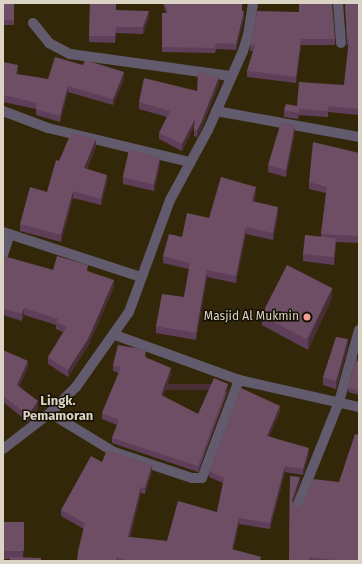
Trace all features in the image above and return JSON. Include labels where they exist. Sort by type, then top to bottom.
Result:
[{"type":"street","points":[[3,449],[50,413],[76,387],[115,335],[129,312],[164,213],[216,112],[248,35],[253,3]]},
{"type":"street","points":[[338,3],[341,43]]},
{"type":"street","points":[[33,23],[49,43],[70,54],[231,76]]},
{"type":"street","points":[[3,111],[48,128],[190,162]]},
{"type":"street","points":[[216,112],[359,137]]},
{"type":"street","points":[[3,255],[7,233],[141,277]]},
{"type":"street","points":[[298,504],[339,402],[359,330]]},
{"type":"street","points":[[115,335],[239,380],[359,407]]},
{"type":"street","points":[[50,413],[114,452],[192,478],[202,478],[239,380]]},
{"type":"building","points":[[3,3],[14,3],[14,20],[3,20]]},
{"type":"building","points":[[90,3],[116,3],[116,10],[149,11],[143,27],[116,27],[115,36],[89,36]]},
{"type":"building","points":[[165,3],[242,3],[242,11],[244,11],[236,44],[216,43],[215,48],[162,47],[162,13],[168,13]]},
{"type":"building","points":[[299,3],[332,3],[335,39],[301,39],[296,77],[247,71],[255,45],[250,44],[257,11],[299,12]]},
{"type":"building","points":[[345,3],[359,3],[359,109],[328,106],[328,111],[299,109],[298,113],[284,110],[286,104],[297,106],[299,82],[344,85],[349,39],[347,39]]},
{"type":"building","points":[[55,57],[83,65],[85,60],[124,72],[113,99],[68,86],[60,116],[36,109],[37,103],[3,95],[3,62],[18,65],[16,74],[48,79]]},
{"type":"building","points":[[198,71],[219,77],[201,123],[197,130],[194,130],[195,119],[182,144],[159,133],[170,111],[139,102],[144,78],[197,91]]},
{"type":"building","points":[[281,122],[295,125],[286,170],[268,165]]},
{"type":"building","points":[[71,133],[96,139],[84,168],[107,175],[101,199],[73,191],[61,235],[20,224],[30,187],[47,192],[56,160],[59,161]]},
{"type":"building","points":[[313,142],[359,153],[359,236],[321,234],[327,187],[309,182]]},
{"type":"building","points":[[129,150],[160,157],[154,184],[123,177]]},
{"type":"building","points":[[221,177],[256,187],[252,201],[278,207],[273,233],[246,227],[236,276],[207,270],[196,333],[156,326],[162,294],[184,297],[190,263],[163,256],[169,234],[182,237],[187,213],[209,218]]},
{"type":"building","points":[[305,235],[336,238],[334,257],[303,254]]},
{"type":"building","points":[[3,256],[53,270],[57,256],[88,265],[87,271],[114,280],[88,339],[68,370],[48,357],[67,327],[56,322],[58,319],[24,308],[22,314],[3,308]]},
{"type":"building","points":[[287,265],[332,288],[307,339],[261,316]]},
{"type":"building","points":[[336,337],[348,339],[336,381],[323,377]]},
{"type":"building","points":[[118,345],[146,350],[145,357],[171,368],[161,395],[198,414],[214,378],[228,384],[198,466],[112,438],[119,420],[102,413],[121,367],[113,365]]},
{"type":"building","points":[[3,350],[28,361],[17,385],[38,401],[28,415],[3,396]]},
{"type":"building","points":[[357,356],[357,361],[359,362],[359,391],[348,388]]},
{"type":"building","points":[[241,388],[280,406],[267,436],[309,448],[303,469],[285,466],[270,523],[239,518],[232,549],[261,557],[260,561],[128,561],[116,557],[116,561],[77,561],[85,523],[61,510],[91,456],[102,462],[107,450],[152,465],[145,488],[141,487],[128,537],[167,541],[178,501],[217,512],[224,478],[209,471]]},
{"type":"building","points":[[355,434],[359,435],[359,561],[343,561],[309,557],[309,561],[289,561],[290,476],[300,477],[292,500],[295,506],[299,506],[304,502],[313,479],[339,482]]},
{"type":"building","points":[[3,522],[24,522],[24,551],[3,551]]},
{"type":"building","points":[[10,557],[41,558],[41,561],[10,561]]},
{"type":"place","name":"Masjid Al Mukmin","points":[[307,317]]},
{"type":"district","name":"Lingk. Pemamoran","points":[[58,410]]}]
